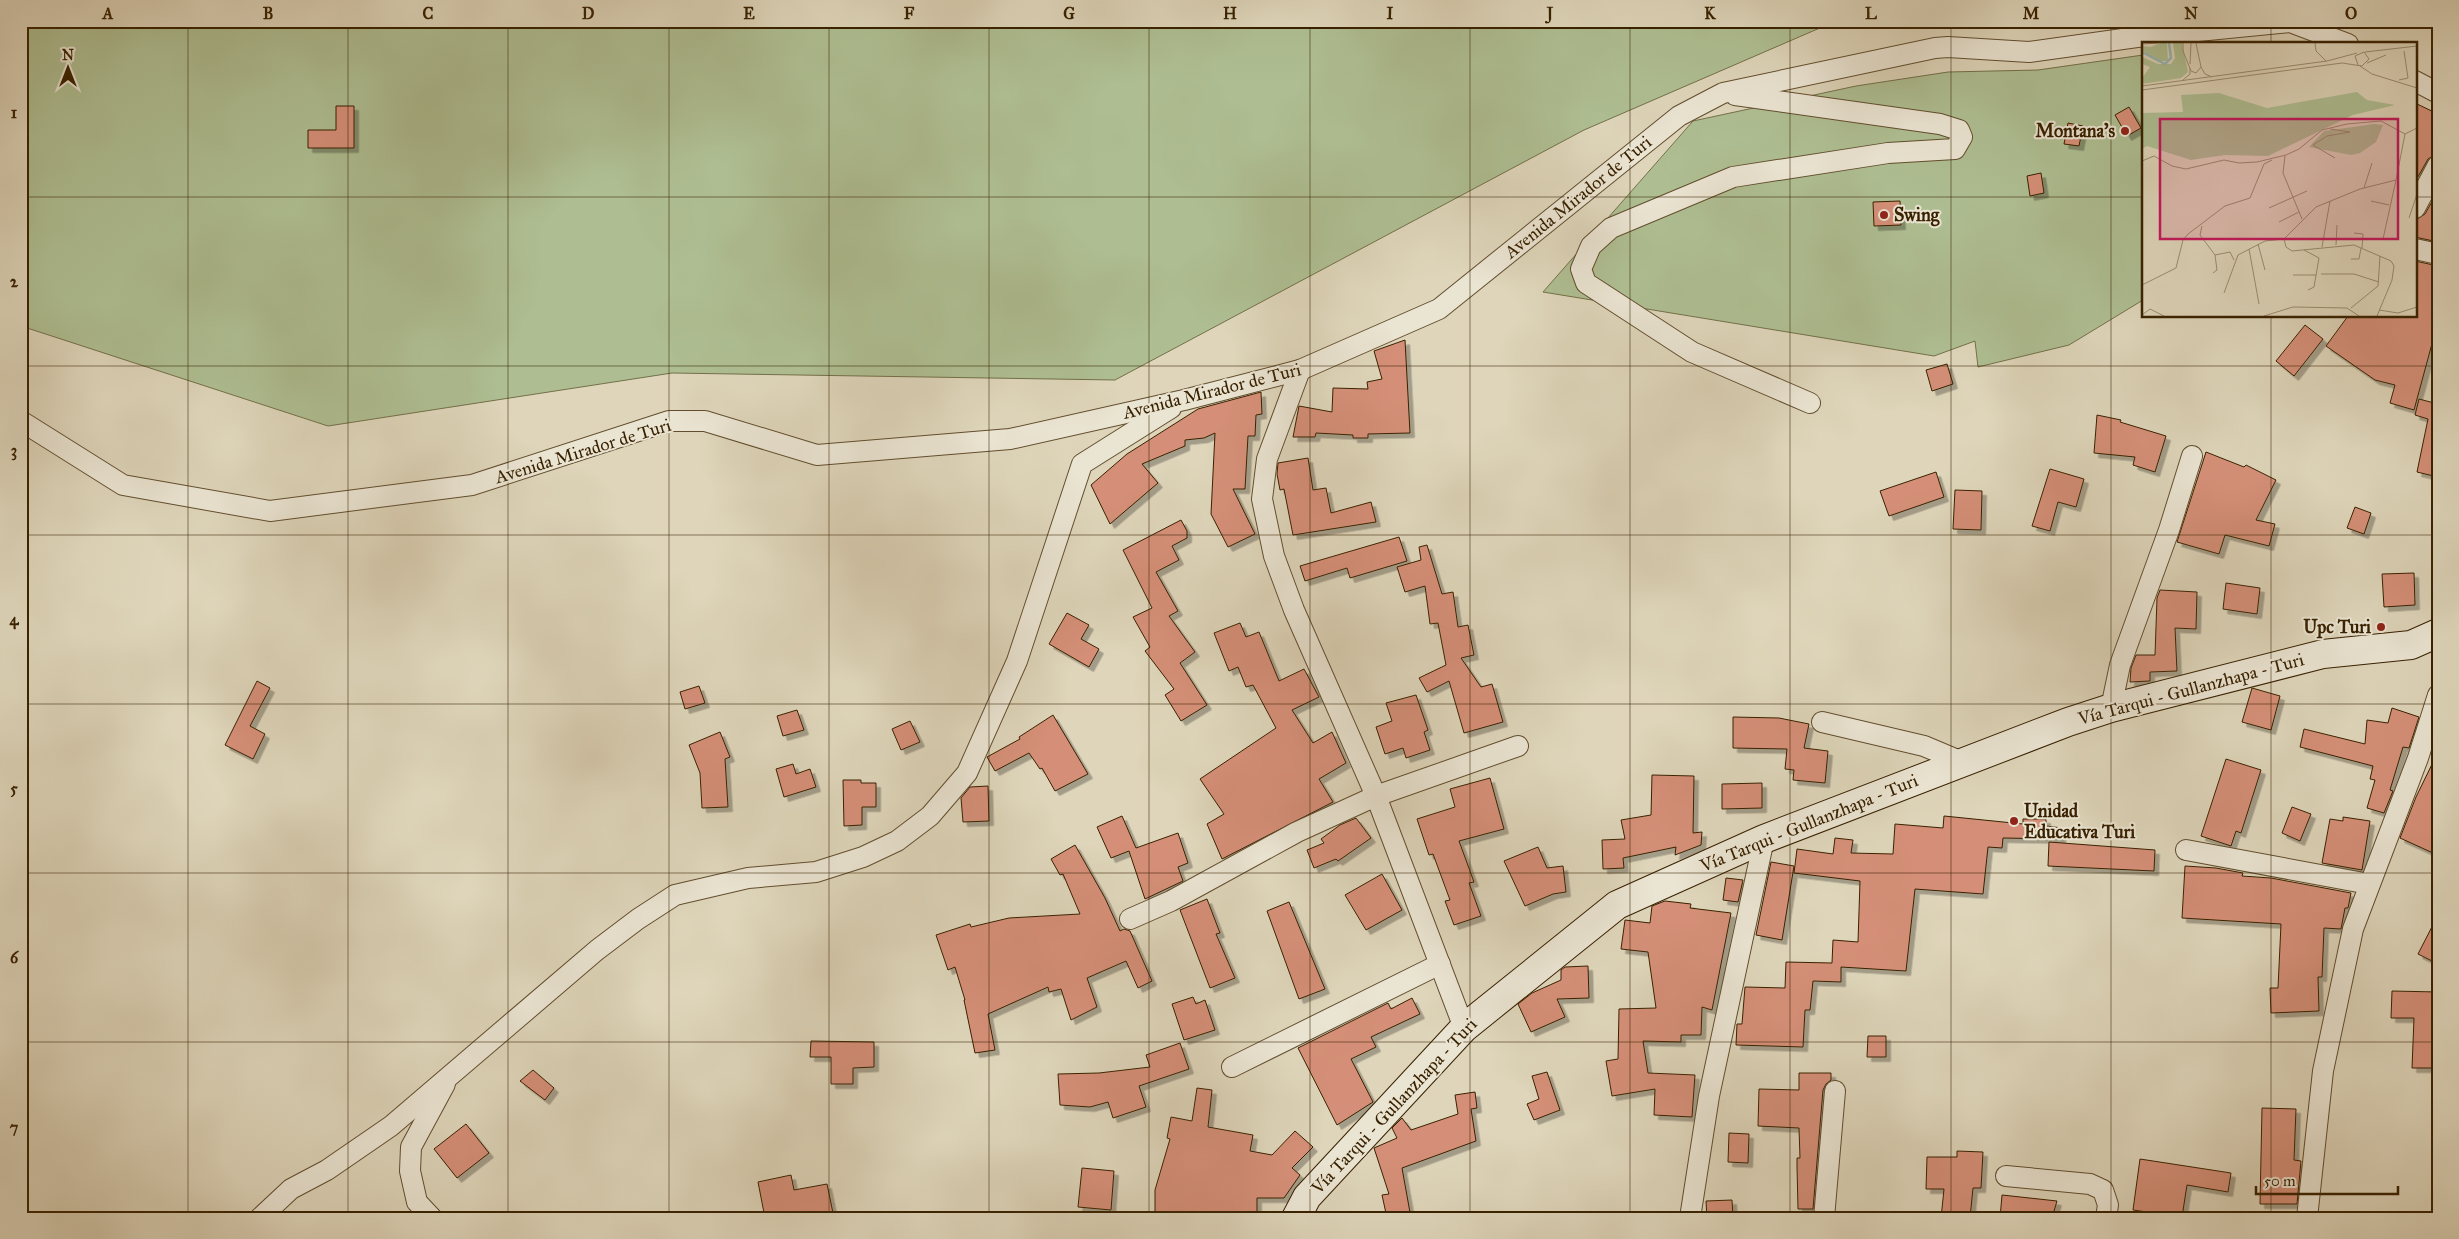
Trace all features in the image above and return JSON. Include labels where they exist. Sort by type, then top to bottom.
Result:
[{"type":"main road","name":"Vía Tarqui - Gullanzhapa - Turi","points":[[1296,1218],[1307,1197],[1464,1028],[1617,905],[1764,838],[1962,762],[2111,708],[2323,654],[2411,645],[2438,633]]},
{"type":"street","name":"Avenida Mirador de Turi","points":[[21,421],[123,486],[270,511],[472,485],[669,421],[706,421],[817,455],[1010,439],[1184,400],[1300,370],[1439,309],[1679,116],[1724,93],[1852,65],[1948,47],[2029,52],[2137,37],[2290,22],[2343,42]]},
{"type":"street","points":[[2416,81],[2438,94]]},
{"type":"street","points":[[1724,93],[1940,124],[1959,130],[1962,137],[1955,149],[1888,153],[1733,177],[1611,228],[1591,246],[1581,269],[1586,282],[1692,352],[1810,403]]},
{"type":"street","points":[[2416,206],[2438,165]]},
{"type":"street","points":[[2416,249],[2438,254]]},
{"type":"street","points":[[1300,370],[1267,459],[1262,499],[1274,556],[1294,610],[1376,796],[1464,1028]]},
{"type":"street","points":[[260,1218],[291,1189],[327,1170],[391,1126],[420,1099],[449,1078],[597,950],[638,919],[675,895],[748,878],[816,872],[863,857],[896,841],[930,816],[967,773],[1017,661],[1082,464],[1184,400]]},
{"type":"street","points":[[2111,708],[2120,664],[2169,530],[2192,456]]},
{"type":"street","points":[[2307,1218],[2323,1071],[2353,929],[2418,758],[2438,695]]},
{"type":"street","points":[[1822,722],[1924,746],[1962,762]]},
{"type":"street","points":[[1130,919],[1171,901],[1297,832],[1376,796],[1518,746]]},
{"type":"street","points":[[1690,1218],[1709,1096],[1764,838]]},
{"type":"street","points":[[2186,850],[2369,884]]},
{"type":"street","points":[[1232,1067],[1440,964]]},
{"type":"street","points":[[432,1218],[417,1202],[410,1171],[411,1147],[449,1078]]},
{"type":"street","points":[[1824,1218],[1835,1090]]},
{"type":"street","points":[[2006,1176],[2090,1184],[2103,1190],[2108,1205],[2106,1218]]},
{"type":"green space","points":[[21,21],[1836,21],[1584,130],[1115,380],[672,373],[328,426],[21,326]]},
{"type":"green space","points":[[2142,55],[2142,301],[2069,345],[1978,367],[1975,341],[1934,356],[1543,292],[1693,121],[1856,86],[1948,72],[2038,70]]},
{"type":"building","points":[[2416,103],[2438,114],[2438,153],[2428,159],[2416,180]]},
{"type":"building","points":[[336,106],[354,106],[354,148],[308,148],[308,130],[336,130]]},
{"type":"building","points":[[2129,107],[2141,128],[2127,136],[2115,115]]},
{"type":"building","points":[[2068,123],[2083,126],[2079,146],[2064,144]]},
{"type":"building","points":[[2041,173],[2044,193],[2030,196],[2027,176]]},
{"type":"building","points":[[2438,191],[2438,242],[2416,237],[2416,219],[2425,214]]},
{"type":"building","points":[[1900,201],[1901,225],[1874,226],[1873,202]]},
{"type":"building","points":[[2416,261],[2438,266],[2438,341],[2433,340],[2414,410],[2390,403],[2395,385],[2375,380],[2326,346],[2347,318],[2416,318]]},
{"type":"building","points":[[2305,325],[2323,339],[2294,376],[2276,361]]},
{"type":"building","points":[[1405,340],[1410,433],[1368,434],[1368,438],[1353,438],[1353,435],[1316,433],[1315,437],[1293,437],[1299,406],[1332,412],[1333,388],[1368,389],[1367,382],[1382,379],[1374,351]]},
{"type":"building","points":[[1947,364],[1953,384],[1932,391],[1926,370]]},
{"type":"building","points":[[1261,392],[1262,414],[1256,415],[1255,436],[1248,436],[1245,489],[1233,489],[1255,534],[1228,547],[1211,514],[1215,433],[1204,438],[1185,440],[1185,446],[1142,464],[1158,483],[1110,524],[1091,485],[1127,454],[1198,409]]},
{"type":"building","points":[[2419,399],[2438,404],[2438,477],[2417,472],[2428,419],[2415,415]]},
{"type":"building","points":[[2097,415],[2121,420],[2120,422],[2166,436],[2155,472],[2133,465],[2135,457],[2094,453]]},
{"type":"building","points":[[2206,452],[2244,467],[2246,465],[2276,480],[2256,520],[2275,524],[2269,546],[2225,535],[2219,554],[2177,542]]},
{"type":"building","points":[[1308,458],[1313,490],[1326,488],[1331,513],[1371,502],[1376,522],[1293,535],[1284,489],[1280,490],[1277,474],[1278,463]]},
{"type":"building","points":[[2050,469],[2084,479],[2076,507],[2058,502],[2050,531],[2032,526]]},
{"type":"building","points":[[1936,472],[1944,497],[1889,516],[1880,491]]},
{"type":"building","points":[[1955,490],[1982,491],[1981,530],[1953,529]]},
{"type":"building","points":[[2355,507],[2371,513],[2364,534],[2347,528]]},
{"type":"building","points":[[1181,520],[1187,531],[1187,538],[1172,546],[1179,560],[1156,572],[1178,611],[1169,616],[1195,652],[1180,663],[1207,705],[1181,721],[1165,695],[1174,689],[1145,651],[1150,647],[1133,617],[1152,608],[1123,550]]},
{"type":"building","points":[[1399,537],[1407,561],[1350,578],[1347,568],[1305,581],[1300,566]]},
{"type":"building","points":[[1427,545],[1442,594],[1453,592],[1458,627],[1468,625],[1474,655],[1461,658],[1481,687],[1492,684],[1503,722],[1464,733],[1449,681],[1427,692],[1419,678],[1446,665],[1438,623],[1430,624],[1425,586],[1405,592],[1397,567],[1421,560],[1419,547]]},
{"type":"building","points":[[2414,573],[2415,605],[2384,607],[2382,574]]},
{"type":"building","points":[[2226,583],[2260,588],[2257,614],[2223,609]]},
{"type":"building","points":[[2160,590],[2197,592],[2196,629],[2175,628],[2177,671],[2150,672],[2150,681],[2130,682],[2131,668],[2136,655],[2155,655],[2157,598]]},
{"type":"building","points":[[1067,613],[1089,625],[1081,639],[1099,649],[1089,667],[1049,644]]},
{"type":"building","points":[[1240,623],[1246,637],[1259,632],[1279,681],[1304,669],[1319,697],[1292,710],[1313,743],[1332,732],[1346,763],[1319,779],[1333,802],[1222,859],[1207,824],[1224,814],[1200,779],[1276,728],[1253,685],[1246,687],[1238,667],[1229,671],[1214,633]]},
{"type":"building","points":[[257,681],[270,688],[250,726],[265,734],[253,759],[225,745]]},
{"type":"building","points":[[699,686],[705,703],[685,709],[680,692]]},
{"type":"building","points":[[2252,688],[2280,696],[2271,730],[2242,722]]},
{"type":"building","points":[[1416,695],[1428,730],[1424,732],[1430,750],[1406,758],[1403,748],[1385,754],[1376,727],[1392,721],[1386,703]]},
{"type":"building","points":[[2392,708],[2419,717],[2409,748],[2403,747],[2390,790],[2393,791],[2384,813],[2367,808],[2375,780],[2370,779],[2373,766],[2300,747],[2304,729],[2365,744],[2367,720],[2388,723]]},
{"type":"building","points":[[797,710],[804,730],[783,736],[777,716]]},
{"type":"building","points":[[1053,715],[1088,774],[1055,791],[1042,768],[1040,769],[1029,753],[995,771],[987,757],[1020,739],[1019,737]]},
{"type":"building","points":[[1733,717],[1779,718],[1809,724],[1804,748],[1828,751],[1825,783],[1793,780],[1794,770],[1785,769],[1787,749],[1733,748]]},
{"type":"building","points":[[910,721],[920,742],[901,750],[892,729]]},
{"type":"building","points":[[720,732],[730,757],[725,759],[728,807],[702,808],[700,773],[689,745]]},
{"type":"building","points":[[2438,752],[2438,842],[2433,853],[2400,838],[2416,797]]},
{"type":"building","points":[[2226,759],[2261,770],[2241,833],[2236,831],[2231,846],[2201,836]]},
{"type":"building","points":[[793,764],[796,774],[810,769],[816,787],[784,797],[776,769]]},
{"type":"building","points":[[1652,775],[1694,776],[1693,833],[1702,832],[1701,845],[1675,855],[1676,847],[1623,858],[1624,868],[1603,869],[1602,840],[1625,839],[1621,820],[1651,815]]},
{"type":"building","points":[[1490,778],[1504,829],[1459,841],[1474,882],[1469,883],[1481,916],[1454,925],[1445,901],[1450,900],[1433,854],[1429,855],[1417,819],[1455,807],[1450,789]]},
{"type":"building","points":[[843,780],[861,780],[861,783],[876,783],[876,807],[862,807],[862,825],[844,826]]},
{"type":"building","points":[[1762,783],[1762,808],[1722,809],[1722,784]]},
{"type":"building","points":[[988,786],[989,821],[963,822],[961,798],[970,787]]},
{"type":"building","points":[[2292,807],[2311,814],[2300,841],[2282,833]]},
{"type":"building","points":[[1122,816],[1136,848],[1178,833],[1188,863],[1178,867],[1183,881],[1145,899],[1129,851],[1111,858],[1097,827]]},
{"type":"building","points":[[1944,816],[2023,824],[2023,819],[2046,819],[2046,826],[2062,828],[2061,839],[2003,838],[2002,848],[1988,847],[1983,894],[1915,889],[1906,971],[1841,967],[1841,982],[1813,981],[1810,1010],[1805,1010],[1803,1047],[1736,1045],[1737,1024],[1742,1024],[1745,987],[1785,988],[1786,962],[1832,963],[1833,940],[1858,942],[1860,881],[1794,873],[1797,849],[1833,854],[1835,838],[1853,840],[1851,853],[1893,854],[1895,824],[1943,828]]},
{"type":"building","points":[[2343,817],[2370,821],[2362,870],[2322,863],[2330,819],[2343,821]]},
{"type":"building","points":[[1356,818],[1371,838],[1338,861],[1336,859],[1314,868],[1307,850],[1324,843],[1321,839],[1340,825]]},
{"type":"building","points":[[2049,842],[2155,850],[2154,871],[2048,866]]},
{"type":"building","points":[[1075,845],[1105,898],[1120,931],[1124,929],[1130,931],[1152,981],[1138,988],[1126,961],[1087,978],[1097,1007],[1071,1020],[1061,989],[1049,992],[1048,987],[988,1014],[995,1050],[975,1053],[965,1000],[955,967],[948,970],[936,935],[970,924],[971,927],[1009,918],[1080,914],[1063,874],[1060,875],[1051,859]]},
{"type":"building","points":[[1538,847],[1547,868],[1563,866],[1566,892],[1553,894],[1525,906],[1504,861]]},
{"type":"building","points":[[1771,862],[1794,866],[1782,940],[1756,935]]},
{"type":"building","points":[[2185,866],[2216,868],[2243,873],[2242,876],[2271,878],[2351,893],[2348,908],[2345,908],[2341,929],[2324,928],[2322,977],[2318,977],[2319,1011],[2271,1013],[2270,988],[2278,988],[2281,924],[2182,918]]},
{"type":"building","points":[[1382,874],[1402,910],[1366,930],[1345,895]]},
{"type":"building","points":[[1726,878],[1743,880],[1738,902],[1723,900]]},
{"type":"building","points":[[1207,899],[1220,933],[1216,934],[1235,978],[1210,988],[1180,910]]},
{"type":"building","points":[[1665,901],[1691,904],[1690,908],[1731,913],[1712,1010],[1702,1007],[1701,1035],[1681,1035],[1681,1042],[1643,1041],[1648,1073],[1695,1075],[1692,1117],[1654,1115],[1655,1089],[1612,1096],[1606,1061],[1618,1059],[1619,1009],[1656,1008],[1648,952],[1621,949],[1625,920],[1650,923],[1652,906]]},
{"type":"building","points":[[1289,902],[1325,989],[1299,999],[1267,911]]},
{"type":"building","points":[[2438,915],[2438,964],[2418,954]]},
{"type":"building","points":[[1588,966],[1589,998],[1557,999],[1565,1017],[1531,1032],[1518,1004],[1532,993],[1561,980],[1561,970],[1565,967]]},
{"type":"building","points":[[2392,991],[2438,992],[2438,1068],[2412,1068],[2414,1018],[2391,1018]]},
{"type":"building","points":[[1193,997],[1196,1004],[1205,1000],[1215,1030],[1184,1040],[1172,1004]]},
{"type":"building","points":[[1412,998],[1420,1014],[1371,1037],[1376,1047],[1351,1059],[1373,1102],[1337,1125],[1298,1048],[1388,1003],[1391,1009]]},
{"type":"building","points":[[1868,1036],[1886,1036],[1886,1057],[1867,1057]]},
{"type":"building","points":[[811,1041],[874,1042],[874,1067],[853,1068],[853,1084],[831,1084],[831,1057],[810,1057]]},
{"type":"building","points":[[1180,1043],[1189,1069],[1139,1086],[1146,1107],[1113,1118],[1108,1102],[1090,1107],[1060,1105],[1058,1074],[1099,1073],[1150,1067],[1146,1055]]},
{"type":"building","points":[[533,1070],[554,1088],[545,1100],[520,1081]]},
{"type":"building","points":[[1547,1072],[1560,1110],[1534,1120],[1527,1104],[1539,1099],[1532,1076]]},
{"type":"building","points":[[1799,1073],[1831,1073],[1831,1080],[1823,1090],[1813,1209],[1798,1209],[1797,1158],[1800,1158],[1799,1128],[1758,1126],[1759,1089],[1799,1090]]},
{"type":"building","points":[[1197,1088],[1212,1090],[1208,1127],[1253,1135],[1250,1151],[1272,1155],[1295,1131],[1313,1147],[1292,1168],[1300,1175],[1284,1198],[1257,1198],[1257,1218],[1155,1218],[1155,1190],[1170,1139],[1167,1138],[1171,1117],[1192,1121]]},
{"type":"building","points":[[1475,1092],[1477,1108],[1471,1109],[1476,1141],[1402,1168],[1411,1218],[1387,1218],[1382,1195],[1389,1194],[1374,1148],[1397,1138],[1392,1128],[1402,1118],[1411,1130],[1458,1114],[1455,1095]]},
{"type":"building","points":[[2262,1108],[2296,1109],[2294,1160],[2301,1161],[2297,1204],[2260,1204]]},
{"type":"building","points":[[466,1124],[489,1153],[457,1178],[434,1149]]},
{"type":"building","points":[[1729,1133],[1749,1134],[1748,1163],[1728,1162]]},
{"type":"building","points":[[1957,1151],[1983,1152],[1981,1188],[1973,1188],[1970,1218],[1941,1218],[1944,1189],[1926,1189],[1927,1157],[1957,1157]]},
{"type":"building","points":[[2140,1159],[2231,1173],[2228,1192],[2187,1185],[2182,1217],[2133,1210]]},
{"type":"building","points":[[1082,1168],[1114,1171],[1111,1210],[1078,1207]]},
{"type":"building","points":[[791,1175],[794,1190],[827,1184],[834,1218],[765,1218],[758,1182]]},
{"type":"building","points":[[2002,1195],[2057,1201],[2052,1218],[2000,1218]]},
{"type":"building","points":[[1732,1200],[1733,1218],[1707,1218],[1706,1201]]},
{"type":"place","name":"Montana's","points":[[2125,131]]},
{"type":"place","name":"Swing","points":[[1884,215]]},
{"type":"place","name":"Upc Turi","points":[[2381,627]]},
{"type":"place","name":"Unidad Educativa Turi","points":[[2014,821]]}]
